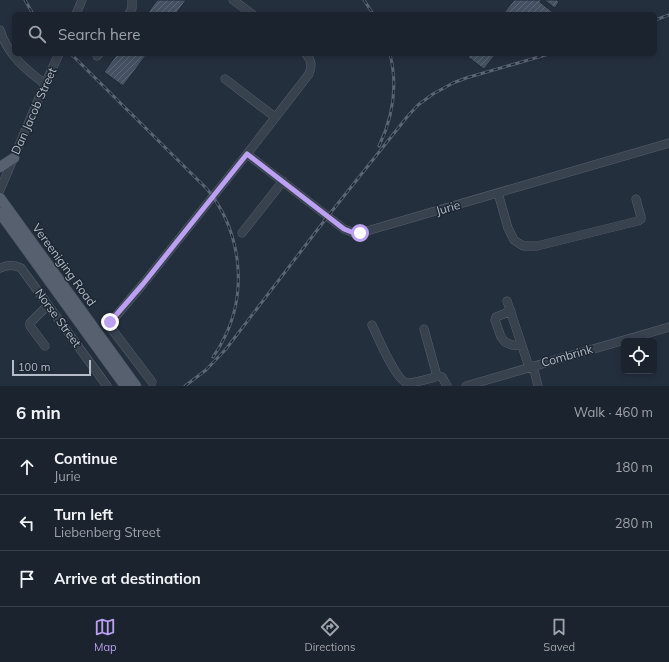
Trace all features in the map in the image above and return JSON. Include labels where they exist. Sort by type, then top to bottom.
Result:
[{"type":"main road","points":[[0,167],[14,158]]},
{"type":"main road","name":"Vereeniging Road","points":[[0,198],[136,386]]},
{"type":"main road","name":"Vereeniging Road","points":[[0,213],[125,386]]},
{"type":"street","points":[[77,12],[82,0]]},
{"type":"street","points":[[130,12],[132,8],[132,0]]},
{"type":"street","points":[[233,0],[249,12]]},
{"type":"street","points":[[0,30],[12,54]]},
{"type":"street","points":[[13,56],[29,73],[45,84]]},
{"type":"street","name":"Dan Jacob Street","points":[[0,190],[58,56]]},
{"type":"street","points":[[152,382],[110,326],[110,322],[143,284],[309,74],[311,64],[308,56]]},
{"type":"street","points":[[225,79],[275,117]]},
{"type":"street","name":"Jurie","points":[[247,154],[344,229],[354,233],[365,232],[669,143]]},
{"type":"street","points":[[242,233],[283,181]]},
{"type":"street","points":[[498,193],[508,228],[514,240],[523,246],[537,246],[638,221],[641,217],[636,199]]},
{"type":"street","name":"Norse Street","points":[[0,268],[10,265],[16,265],[20,268],[107,386]]},
{"type":"street","points":[[508,301],[522,346],[538,386]]},
{"type":"street","points":[[45,346],[30,326],[30,323],[48,305]]},
{"type":"street","points":[[511,311],[496,317],[495,320],[502,337],[506,342],[512,345],[522,346]]},
{"type":"street","points":[[372,325],[401,380],[411,383],[437,376],[442,377],[447,386]]},
{"type":"street","name":"Combrink","points":[[466,386],[669,327]]},
{"type":"street","points":[[424,329],[437,376]]},
{"type":"building","points":[[157,0],[186,0],[177,12],[148,12]]},
{"type":"building","points":[[514,0],[542,0],[540,2],[552,12],[505,12]]},
{"type":"building","points":[[544,0],[557,0],[559,2],[555,8]]},
{"type":"building","points":[[116,56],[146,56],[123,86],[104,72]]},
{"type":"building","points":[[469,56],[494,56],[484,69],[468,57]]},
{"type":"railway","points":[[25,0],[32,12]]},
{"type":"railway","points":[[364,0],[372,12]]},
{"type":"railway","points":[[657,19],[669,15]]},
{"type":"railway","points":[[73,56],[207,189],[219,206],[228,224],[238,264],[236,305],[230,325],[213,357]]},
{"type":"railway","points":[[379,146],[388,124],[393,101],[394,78],[390,56]]},
{"type":"railway","points":[[185,386],[206,370],[226,349],[328,216],[418,105],[433,94],[453,83],[542,56]]},
{"type":"route","points":[[110,322],[143,284],[247,154],[344,229],[354,233],[360,233]]}]
